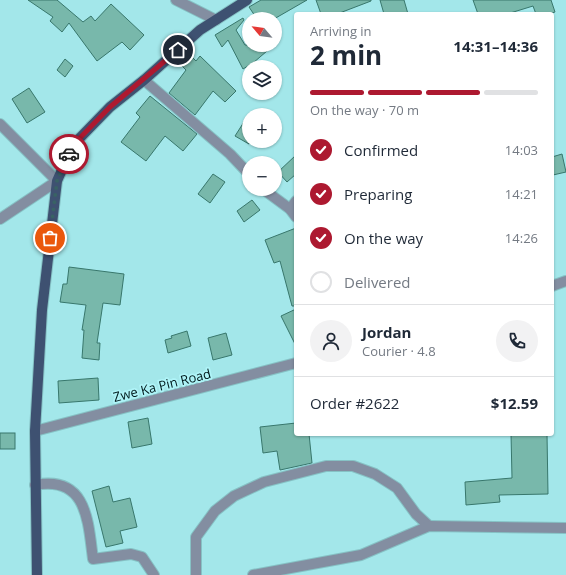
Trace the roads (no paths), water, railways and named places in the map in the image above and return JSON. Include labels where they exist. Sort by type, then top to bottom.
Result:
[{"type":"main road","points":[[37,575],[35,430],[42,310],[57,181],[73,145],[110,107],[144,80],[200,30],[246,0]]},
{"type":"street","points":[[176,0],[216,20]]},
{"type":"street","points":[[144,80],[230,154],[242,167]]},
{"type":"street","points":[[0,124],[57,181],[0,219]]},
{"type":"street","points":[[272,196],[293,213]]},
{"type":"street","points":[[554,285],[566,281]]},
{"type":"street","name":"Zwe Ka Pin Road","points":[[35,430],[294,364]]},
{"type":"street","points":[[196,575],[196,537],[215,511],[234,496],[264,482],[326,466],[353,466],[375,474],[397,488],[416,514],[429,526]]},
{"type":"street","points":[[35,485],[50,482],[61,484],[70,489],[80,499],[86,512],[93,559],[131,554],[142,557],[154,575]]},
{"type":"street","points":[[253,575],[361,555],[429,526],[566,528]]}]
